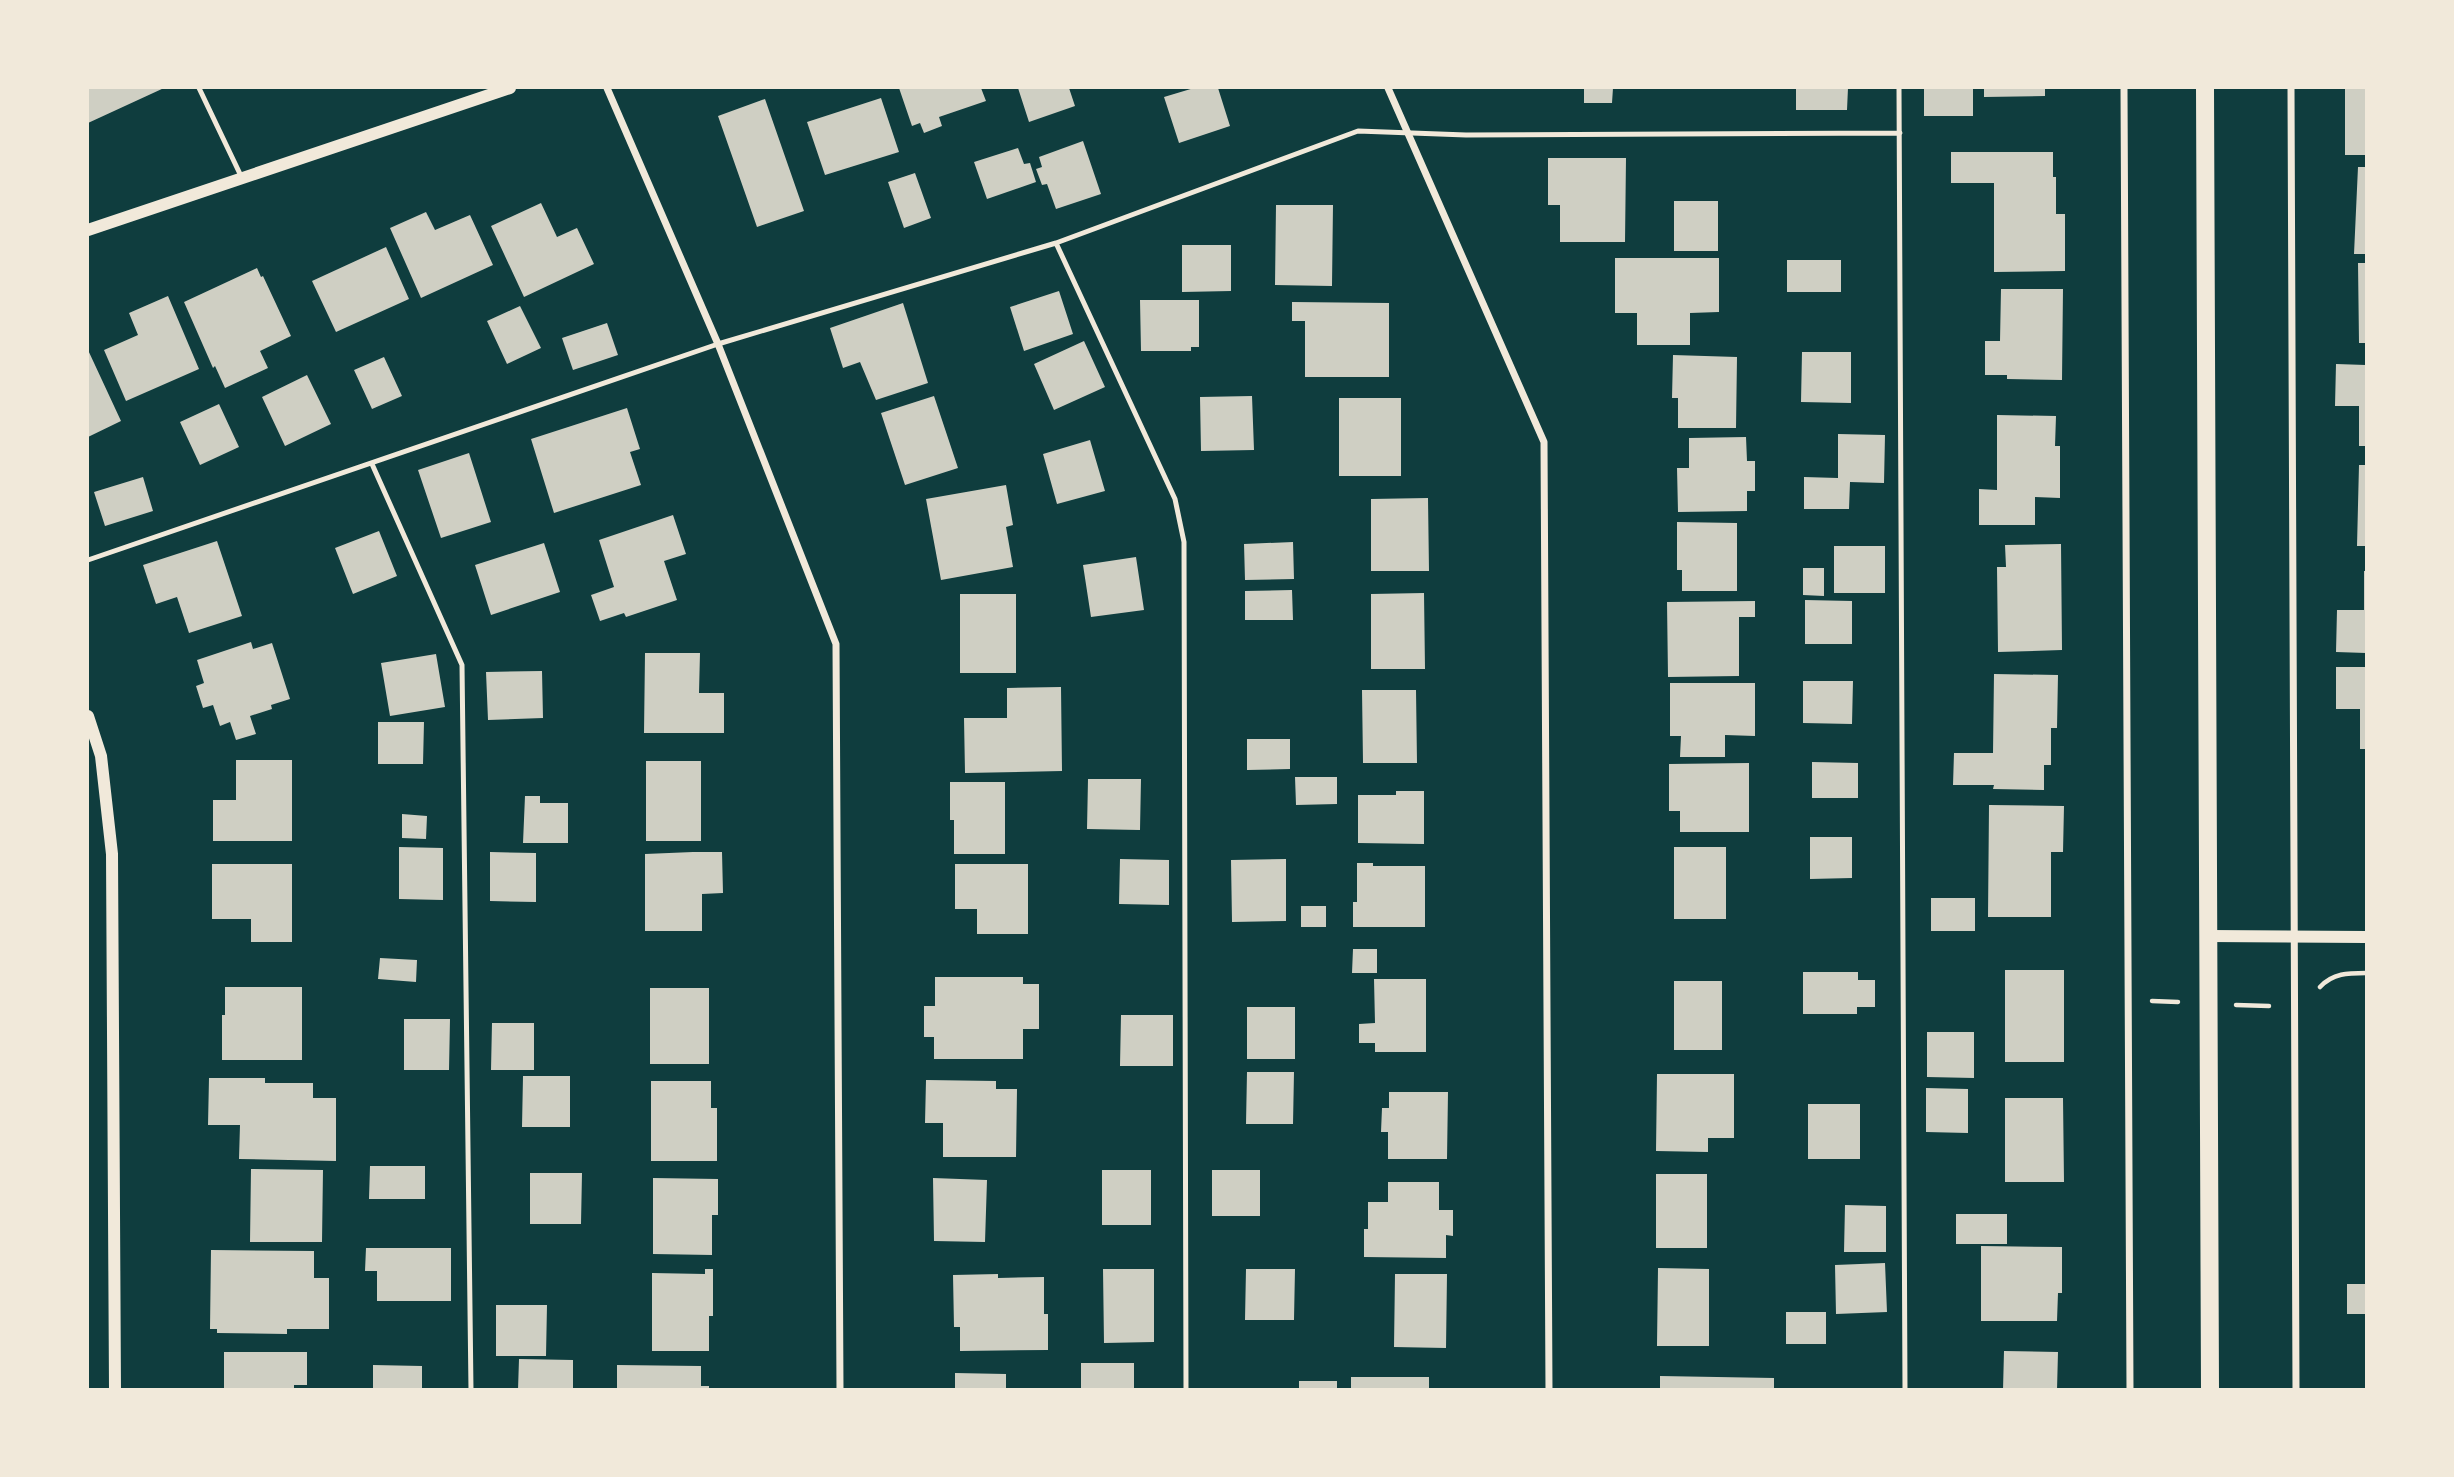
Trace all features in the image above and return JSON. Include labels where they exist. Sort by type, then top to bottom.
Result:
[{"type":"main road","points":[[2205,88],[2210,1390]]},
{"type":"street","points":[[88,230],[510,88]]},
{"type":"street","points":[[607,88],[718,344],[836,644],[840,1390]]},
{"type":"street","points":[[1388,88],[1544,442],[1549,1390]]},
{"type":"street","points":[[2124,88],[2130,1390]]},
{"type":"street","points":[[2291,88],[2297,1390]]},
{"type":"street","points":[[88,716],[101,756],[112,854],[115,1390]]},
{"type":"street","points":[[2209,936],[2367,937]]},
{"type":"lane","points":[[199,88],[241,178]]},
{"type":"lane","points":[[1899,88],[1906,1390]]},
{"type":"lane","points":[[88,560],[718,344],[1056,243],[1357,131],[1466,135],[1900,132]]},
{"type":"lane","points":[[1056,243],[1175,499],[1184,542],[1186,1390]]},
{"type":"lane","points":[[372,464],[462,665],[471,1390]]},
{"type":"path","points":[[2318,989],[2328,979],[2342,973],[2367,972]]},
{"type":"path","points":[[2148,1001],[2164,1001]]},
{"type":"building","points":[[88,88],[164,88],[88,123]]},
{"type":"building","points":[[899,88],[981,88],[986,101],[939,117],[942,126],[924,133],[920,123],[912,126]]},
{"type":"building","points":[[1018,88],[1069,88],[1075,106],[1029,122]]},
{"type":"building","points":[[1194,88],[1218,88],[1230,126],[1179,143],[1164,97]]},
{"type":"building","points":[[1584,88],[1613,88],[1612,103],[1584,103]]},
{"type":"building","points":[[1796,88],[1848,88],[1847,110],[1796,110]]},
{"type":"building","points":[[1924,88],[1973,88],[1973,116],[1924,116]]},
{"type":"building","points":[[1984,88],[2045,88],[2045,96],[1984,97]]},
{"type":"building","points":[[2345,88],[2366,88],[2366,155],[2345,155]]},
{"type":"building","points":[[881,98],[899,152],[825,175],[807,122]]},
{"type":"building","points":[[765,99],[804,211],[757,227],[718,116]]},
{"type":"building","points":[[1083,141],[1101,194],[1056,209],[1047,184],[1042,185],[1036,169],[1042,167],[1039,157]]},
{"type":"building","points":[[1018,148],[1024,164],[1030,163],[1036,182],[987,199],[974,162]]},
{"type":"building","points":[[1951,152],[2053,152],[2056,214],[2065,214],[2065,271],[1994,272],[1994,183],[1951,183]]},
{"type":"building","points":[[1548,158],[1626,158],[1625,242],[1560,242],[1560,205],[1548,205]]},
{"type":"building","points":[[2358,167],[2366,167],[2365,254],[2354,254]]},
{"type":"building","points":[[915,173],[931,218],[904,228],[888,182]]},
{"type":"building","points":[[1674,201],[1718,201],[1718,251],[1674,251]]},
{"type":"building","points":[[541,203],[557,237],[577,228],[594,264],[524,297],[491,226]]},
{"type":"building","points":[[1276,205],[1333,205],[1332,286],[1275,285]]},
{"type":"building","points":[[426,212],[435,230],[470,215],[493,265],[421,298],[390,228]]},
{"type":"building","points":[[1182,245],[1231,245],[1231,291],[1182,292]]},
{"type":"building","points":[[386,247],[409,299],[336,332],[312,281]]},
{"type":"building","points":[[1615,258],[1719,258],[1719,312],[1690,313],[1690,345],[1637,345],[1637,313],[1615,313]]},
{"type":"building","points":[[1787,260],[1841,260],[1841,292],[1787,292]]},
{"type":"building","points":[[2358,263],[2366,263],[2366,343],[2359,343]]},
{"type":"building","points":[[257,268],[291,336],[260,351],[268,368],[225,388],[215,366],[213,368],[184,302]]},
{"type":"building","points":[[2001,289],[2063,289],[2062,380],[2007,379],[2007,375],[1985,375],[1985,341],[2000,341]]},
{"type":"building","points":[[1059,291],[1073,334],[1024,351],[1010,307]]},
{"type":"building","points":[[168,296],[199,369],[126,401],[104,350],[138,335],[129,313]]},
{"type":"building","points":[[1140,300],[1199,300],[1199,347],[1191,347],[1191,351],[1141,351]]},
{"type":"building","points":[[1292,302],[1389,303],[1389,377],[1305,377],[1305,321],[1292,321]]},
{"type":"building","points":[[903,303],[928,383],[876,400],[860,362],[843,368],[830,328]]},
{"type":"building","points":[[520,306],[541,348],[507,364],[487,321]]},
{"type":"building","points":[[607,323],[618,355],[573,370],[562,338]]},
{"type":"building","points":[[1084,341],[1105,387],[1054,410],[1034,364]]},
{"type":"building","points":[[88,350],[121,421],[88,437]]},
{"type":"building","points":[[1802,352],[1851,352],[1851,403],[1801,402]]},
{"type":"building","points":[[1673,355],[1737,357],[1736,428],[1678,428],[1678,398],[1672,398]]},
{"type":"building","points":[[384,357],[402,396],[372,409],[354,370]]},
{"type":"building","points":[[2336,364],[2366,365],[2366,446],[2359,446],[2359,406],[2335,406]]},
{"type":"building","points":[[307,375],[331,424],[285,446],[262,397]]},
{"type":"building","points":[[934,396],[958,468],[905,485],[881,413]]},
{"type":"building","points":[[1252,396],[1254,450],[1201,451],[1200,397]]},
{"type":"building","points":[[1339,398],[1401,398],[1401,476],[1339,476]]},
{"type":"building","points":[[219,404],[239,447],[200,465],[180,422]]},
{"type":"building","points":[[627,408],[640,449],[630,452],[641,485],[554,513],[531,439]]},
{"type":"building","points":[[1997,415],[2056,416],[2055,446],[2060,446],[2060,498],[2035,497],[2035,525],[1979,525],[1979,489],[1997,490]]},
{"type":"building","points":[[1838,434],[1885,435],[1884,483],[1850,482],[1849,509],[1804,509],[1804,477],[1838,478]]},
{"type":"building","points":[[1746,437],[1747,461],[1755,461],[1755,491],[1747,491],[1747,511],[1678,512],[1677,468],[1689,468],[1689,438]]},
{"type":"building","points":[[1090,440],[1105,491],[1057,504],[1043,454]]},
{"type":"building","points":[[469,453],[491,522],[441,538],[418,470]]},
{"type":"building","points":[[2359,465],[2366,465],[2366,546],[2357,546]]},
{"type":"building","points":[[143,477],[153,511],[105,526],[94,492]]},
{"type":"building","points":[[1006,485],[1013,525],[1006,527],[1013,567],[941,580],[926,499]]},
{"type":"building","points":[[1428,498],[1429,571],[1371,571],[1371,499]]},
{"type":"building","points":[[673,515],[686,554],[664,561],[677,600],[626,617],[624,613],[600,621],[591,595],[614,587],[599,540]]},
{"type":"building","points":[[1677,522],[1737,523],[1737,591],[1682,591],[1682,570],[1677,570]]},
{"type":"building","points":[[379,531],[397,576],[353,594],[335,548]]},
{"type":"building","points":[[217,541],[242,616],[189,633],[177,597],[156,604],[143,565]]},
{"type":"building","points":[[1293,542],[1294,579],[1245,580],[1244,544]]},
{"type":"building","points":[[544,543],[560,592],[491,615],[475,565]]},
{"type":"building","points":[[2061,544],[2062,650],[1998,652],[1997,567],[2006,567],[2005,545]]},
{"type":"building","points":[[1834,546],[1885,546],[1885,593],[1834,593]]},
{"type":"building","points":[[1136,557],[1144,610],[1091,617],[1083,565]]},
{"type":"building","points":[[1803,568],[1824,568],[1824,596],[1803,595]]},
{"type":"building","points":[[2364,571],[2366,653],[2336,652],[2337,610],[2364,610]]},
{"type":"building","points":[[1292,590],[1293,620],[1245,620],[1245,591]]},
{"type":"building","points":[[1424,593],[1425,669],[1371,669],[1371,594]]},
{"type":"building","points":[[960,594],[1016,594],[1016,673],[960,673]]},
{"type":"building","points":[[1805,600],[1852,601],[1852,644],[1805,644]]},
{"type":"building","points":[[1755,601],[1755,617],[1739,617],[1739,676],[1668,677],[1667,602]]},
{"type":"building","points":[[251,642],[253,649],[272,643],[290,699],[271,705],[272,709],[250,716],[256,734],[236,740],[230,722],[220,726],[213,705],[203,708],[196,686],[204,683],[197,660]]},
{"type":"building","points":[[645,653],[700,653],[699,693],[724,693],[724,733],[644,733]]},
{"type":"building","points":[[436,654],[445,707],[390,716],[381,663]]},
{"type":"building","points":[[2336,667],[2366,667],[2366,749],[2360,749],[2360,709],[2336,709]]},
{"type":"building","points":[[542,671],[543,718],[488,720],[486,672]]},
{"type":"building","points":[[1994,674],[2058,675],[2057,728],[2051,728],[2051,765],[2044,765],[2044,790],[1993,789],[1994,785],[1953,785],[1954,753],[1993,753]]},
{"type":"building","points":[[1803,681],[1853,681],[1852,724],[1803,723]]},
{"type":"building","points":[[1670,683],[1755,683],[1755,736],[1725,735],[1725,757],[1680,757],[1681,736],[1670,736]]},
{"type":"building","points":[[1061,687],[1062,771],[965,773],[964,718],[1007,718],[1007,688]]},
{"type":"building","points":[[1362,690],[1416,690],[1417,763],[1363,763]]},
{"type":"building","points":[[378,722],[424,722],[423,764],[378,764]]},
{"type":"building","points":[[1247,739],[1290,739],[1290,769],[1247,770]]},
{"type":"building","points":[[236,760],[292,760],[292,841],[213,841],[213,800],[236,800]]},
{"type":"building","points":[[646,761],[701,761],[701,841],[646,841]]},
{"type":"building","points":[[1812,762],[1858,763],[1858,798],[1812,798]]},
{"type":"building","points":[[1749,763],[1749,832],[1680,832],[1680,811],[1669,811],[1669,764]]},
{"type":"building","points":[[1295,777],[1337,777],[1337,804],[1296,805]]},
{"type":"building","points":[[1088,779],[1141,779],[1140,830],[1087,829]]},
{"type":"building","points":[[950,782],[1005,782],[1005,854],[954,854],[954,820],[950,820]]},
{"type":"building","points":[[1396,791],[1424,791],[1424,844],[1358,843],[1358,795],[1396,795]]},
{"type":"building","points":[[525,796],[540,796],[540,803],[568,803],[568,843],[523,843]]},
{"type":"building","points":[[1989,805],[2064,806],[2063,852],[2051,852],[2051,917],[1988,917]]},
{"type":"building","points":[[402,814],[427,816],[426,839],[402,838]]},
{"type":"building","points":[[1810,837],[1852,837],[1852,878],[1810,879]]},
{"type":"building","points":[[399,847],[443,848],[443,900],[399,899]]},
{"type":"building","points":[[1674,847],[1726,847],[1726,919],[1674,919]]},
{"type":"building","points":[[490,852],[536,853],[536,902],[490,901]]},
{"type":"building","points":[[722,852],[723,893],[702,894],[702,931],[645,931],[645,854]]},
{"type":"building","points":[[1120,859],[1169,860],[1169,905],[1119,904]]},
{"type":"building","points":[[1286,859],[1286,921],[1232,922],[1231,860]]},
{"type":"building","points":[[1357,863],[1373,863],[1373,866],[1425,866],[1425,927],[1353,927],[1353,902],[1357,902]]},
{"type":"building","points":[[212,864],[292,864],[292,942],[251,942],[251,919],[212,919]]},
{"type":"building","points":[[955,864],[1028,864],[1028,934],[977,934],[977,909],[955,909]]},
{"type":"building","points":[[1931,898],[1975,898],[1975,931],[1931,931]]},
{"type":"building","points":[[1301,906],[1326,906],[1326,927],[1301,927]]},
{"type":"building","points":[[1353,949],[1377,949],[1377,973],[1352,973]]},
{"type":"building","points":[[380,958],[417,960],[416,982],[378,979]]},
{"type":"building","points":[[2005,970],[2064,970],[2064,1062],[2005,1062]]},
{"type":"building","points":[[1803,972],[1858,972],[1858,980],[1875,980],[1875,1007],[1857,1007],[1857,1014],[1803,1014]]},
{"type":"building","points":[[935,977],[1023,977],[1023,984],[1039,984],[1039,1029],[1023,1029],[1023,1059],[934,1059],[934,1037],[924,1037],[924,1006],[935,1006]]},
{"type":"building","points":[[1374,979],[1426,979],[1426,1052],[1375,1052],[1375,1043],[1359,1043],[1359,1024],[1375,1023]]},
{"type":"building","points":[[1674,981],[1722,981],[1722,1050],[1674,1050]]},
{"type":"building","points":[[225,987],[302,987],[302,1060],[222,1060]]},
{"type":"building","points":[[650,988],[709,988],[709,1064],[650,1064]]},
{"type":"building","points":[[1247,1007],[1295,1007],[1295,1059],[1247,1059]]},
{"type":"building","points":[[1121,1015],[1173,1015],[1173,1066],[1120,1066]]},
{"type":"building","points":[[404,1019],[450,1019],[449,1070],[404,1070]]},
{"type":"building","points":[[492,1023],[534,1023],[534,1070],[491,1070]]},
{"type":"building","points":[[1927,1032],[1974,1032],[1974,1078],[1927,1077]]},
{"type":"building","points":[[1247,1072],[1294,1072],[1293,1124],[1246,1124]]},
{"type":"building","points":[[1657,1074],[1734,1074],[1734,1138],[1708,1138],[1708,1152],[1656,1151]]},
{"type":"building","points":[[523,1076],[570,1076],[570,1127],[522,1127]]},
{"type":"building","points":[[209,1078],[265,1078],[265,1083],[313,1083],[313,1098],[336,1098],[336,1161],[239,1159],[240,1125],[208,1125]]},
{"type":"building","points":[[926,1080],[996,1081],[996,1089],[1017,1089],[1016,1157],[943,1157],[943,1123],[925,1123]]},
{"type":"building","points":[[651,1081],[711,1081],[711,1108],[717,1108],[717,1161],[651,1161]]},
{"type":"building","points":[[1926,1088],[1968,1089],[1968,1133],[1926,1132]]},
{"type":"building","points":[[1389,1092],[1448,1092],[1447,1159],[1388,1159],[1388,1132],[1381,1132],[1382,1108],[1389,1108]]},
{"type":"building","points":[[2005,1098],[2063,1098],[2064,1182],[2005,1182]]},
{"type":"building","points":[[1808,1104],[1860,1104],[1860,1159],[1808,1159]]},
{"type":"building","points":[[370,1166],[425,1166],[425,1199],[369,1199]]},
{"type":"building","points":[[251,1169],[323,1170],[322,1242],[250,1242]]},
{"type":"building","points":[[1102,1170],[1151,1170],[1151,1225],[1102,1225]]},
{"type":"building","points":[[1212,1170],[1260,1170],[1260,1216],[1212,1216]]},
{"type":"building","points":[[530,1173],[582,1173],[581,1224],[530,1224]]},
{"type":"building","points":[[1656,1174],[1707,1174],[1707,1248],[1656,1248]]},
{"type":"building","points":[[653,1178],[718,1179],[718,1215],[712,1215],[712,1255],[653,1254]]},
{"type":"building","points":[[933,1178],[987,1180],[985,1242],[934,1241]]},
{"type":"building","points":[[1388,1182],[1439,1182],[1439,1210],[1453,1210],[1453,1236],[1446,1235],[1446,1258],[1364,1257],[1368,1202],[1388,1202]]},
{"type":"building","points":[[1845,1205],[1886,1206],[1886,1252],[1844,1252]]},
{"type":"building","points":[[1956,1214],[2007,1214],[2007,1244],[1956,1244]]},
{"type":"building","points":[[1981,1246],[2062,1247],[2062,1293],[2058,1293],[2057,1321],[1981,1321]]},
{"type":"building","points":[[366,1248],[451,1248],[451,1301],[377,1301],[377,1271],[365,1271]]},
{"type":"building","points":[[211,1250],[314,1251],[314,1278],[329,1278],[329,1329],[287,1329],[287,1334],[217,1333],[217,1329],[210,1329]]},
{"type":"building","points":[[1885,1263],[1887,1312],[1836,1314],[1835,1265]]},
{"type":"building","points":[[1658,1268],[1709,1269],[1709,1346],[1657,1346]]},
{"type":"building","points":[[705,1269],[713,1269],[713,1316],[709,1316],[709,1351],[652,1351],[652,1273],[705,1274]]},
{"type":"building","points":[[1103,1269],[1154,1269],[1154,1342],[1104,1343]]},
{"type":"building","points":[[1246,1269],[1295,1269],[1294,1320],[1245,1320]]},
{"type":"building","points":[[998,1274],[998,1278],[1044,1277],[1048,1350],[960,1351],[960,1327],[954,1327],[953,1275]]},
{"type":"building","points":[[1395,1274],[1447,1274],[1446,1348],[1394,1347]]},
{"type":"building","points":[[2347,1284],[2366,1284],[2366,1314],[2347,1314]]},
{"type":"building","points":[[496,1305],[547,1305],[546,1356],[496,1356]]},
{"type":"building","points":[[1786,1312],[1826,1312],[1826,1344],[1786,1344]]},
{"type":"building","points":[[2004,1351],[2058,1352],[2057,1390],[2003,1390]]},
{"type":"building","points":[[224,1352],[307,1352],[307,1385],[294,1385],[294,1390],[224,1390]]},
{"type":"building","points":[[519,1359],[573,1360],[573,1390],[518,1390]]},
{"type":"building","points":[[1081,1363],[1134,1363],[1134,1390],[1081,1390]]},
{"type":"building","points":[[373,1365],[422,1366],[422,1390],[373,1390]]},
{"type":"building","points":[[617,1365],[701,1366],[701,1386],[709,1386],[709,1390],[617,1390]]},
{"type":"building","points":[[955,1373],[1006,1374],[1006,1390],[955,1390]]},
{"type":"building","points":[[1660,1376],[1774,1378],[1774,1390],[1660,1390]]},
{"type":"building","points":[[1351,1377],[1429,1377],[1429,1390],[1351,1390]]},
{"type":"building","points":[[1299,1381],[1337,1381],[1337,1390],[1299,1390]]}]
